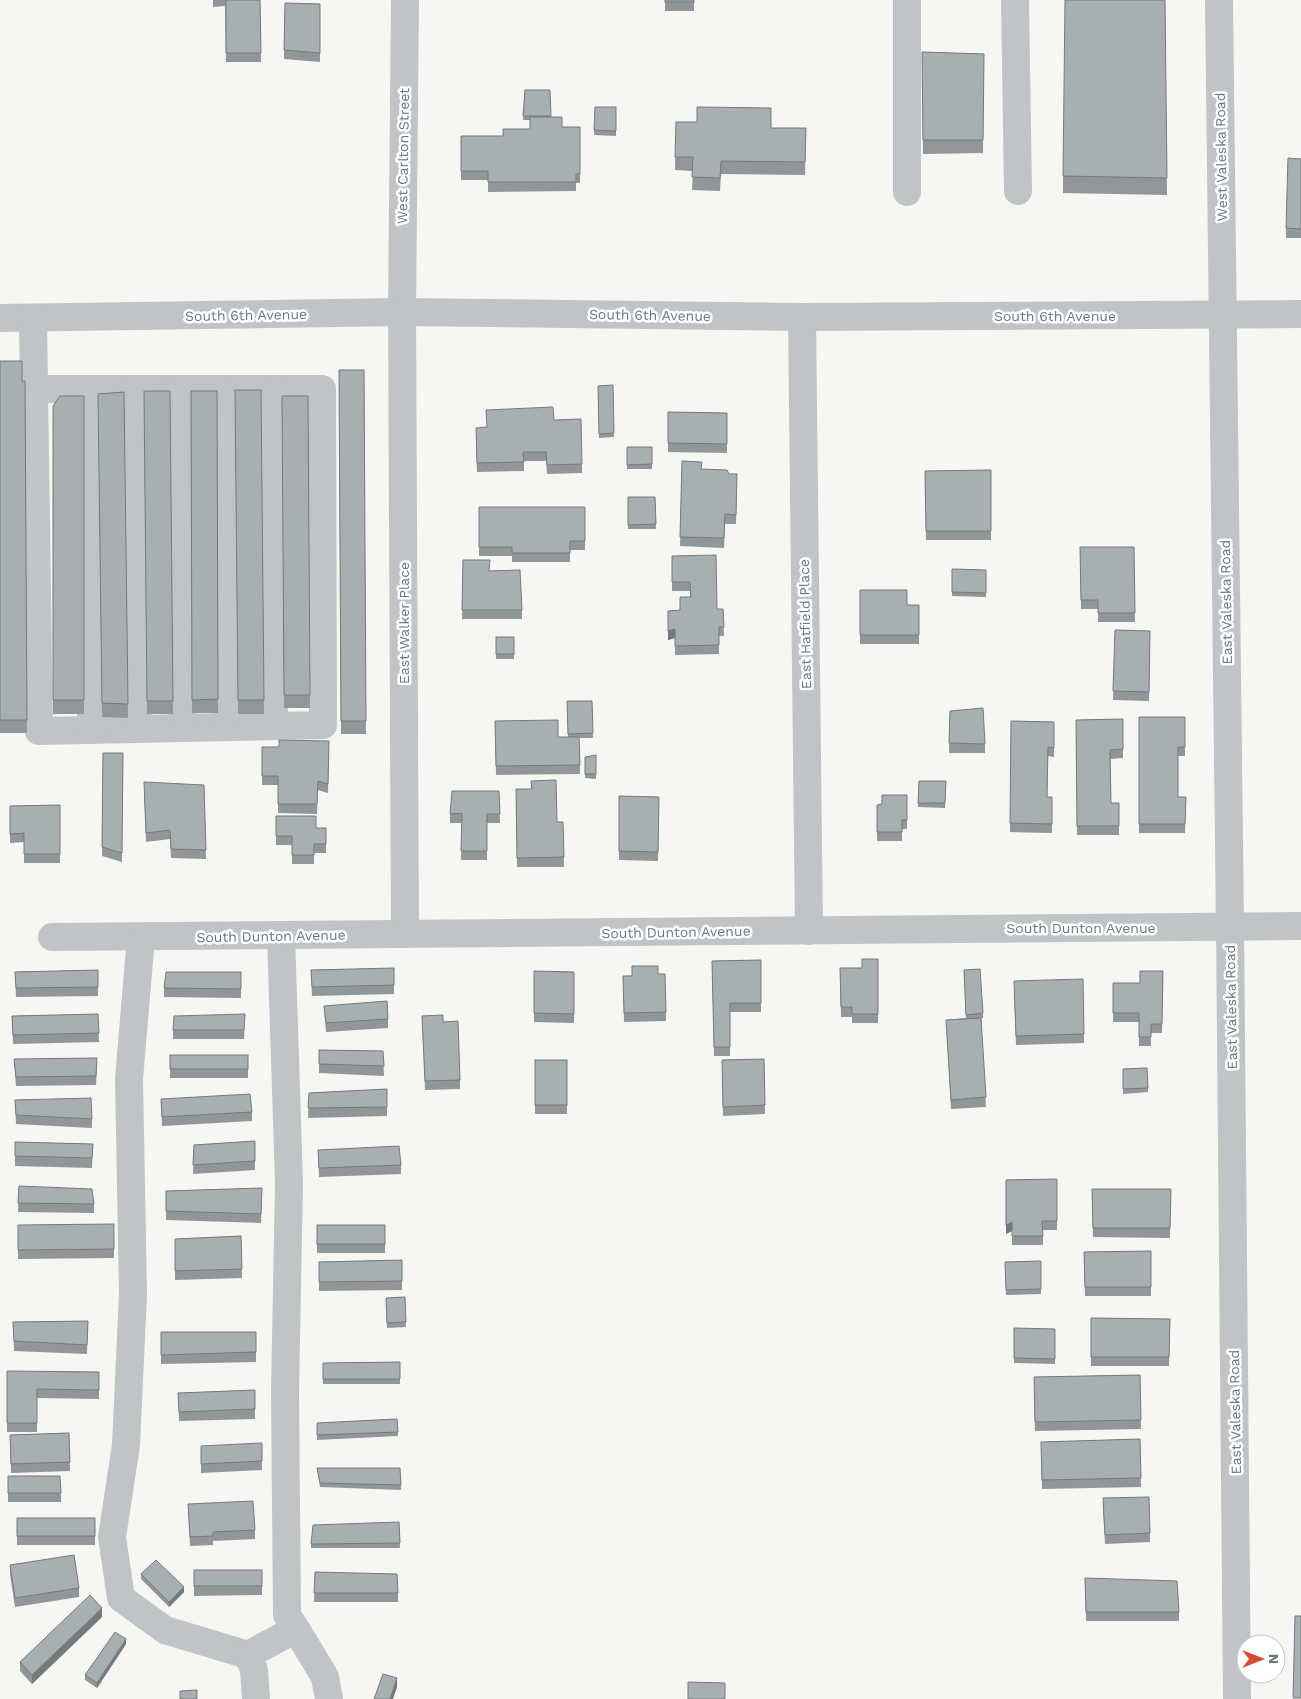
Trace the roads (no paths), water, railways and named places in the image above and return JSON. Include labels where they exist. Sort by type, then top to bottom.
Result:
[{"type":"street","name":"West Carlton Street","points":[[402,312],[405,0]]},
{"type":"street","points":[[906,192],[907,0]]},
{"type":"street","points":[[1015,0],[1018,191]]},
{"type":"street","name":"West Valeska Road","points":[[1219,0],[1223,315]]},
{"type":"street","name":"South 6th Avenue","points":[[0,318],[402,312],[802,317],[1301,314]]},
{"type":"street","name":"East Walker Place","points":[[402,312],[405,934]]},
{"type":"street","name":"East Valeska Road","points":[[1223,315],[1237,1699]]},
{"type":"street","name":"East Hatfield Place","points":[[802,317],[809,931]]},
{"type":"street","points":[[33,319],[39,731],[324,725],[322,389],[35,389]]},
{"type":"street","points":[[89,389],[91,730]]},
{"type":"street","points":[[135,389],[138,729]]},
{"type":"street","points":[[180,389],[183,728]]},
{"type":"street","points":[[226,389],[226,727]]},
{"type":"street","points":[[274,389],[274,726]]},
{"type":"street","name":"South Dunton Avenue","points":[[52,938],[1301,926]]},
{"type":"street","points":[[281,936],[289,1183],[285,1391],[287,1615],[325,1677],[330,1699]]},
{"type":"street","points":[[141,937],[129,1080],[134,1294],[126,1445],[112,1537],[122,1598],[165,1630],[248,1655],[296,1629]]},
{"type":"street","points":[[248,1655],[254,1670],[256,1699]]}]
